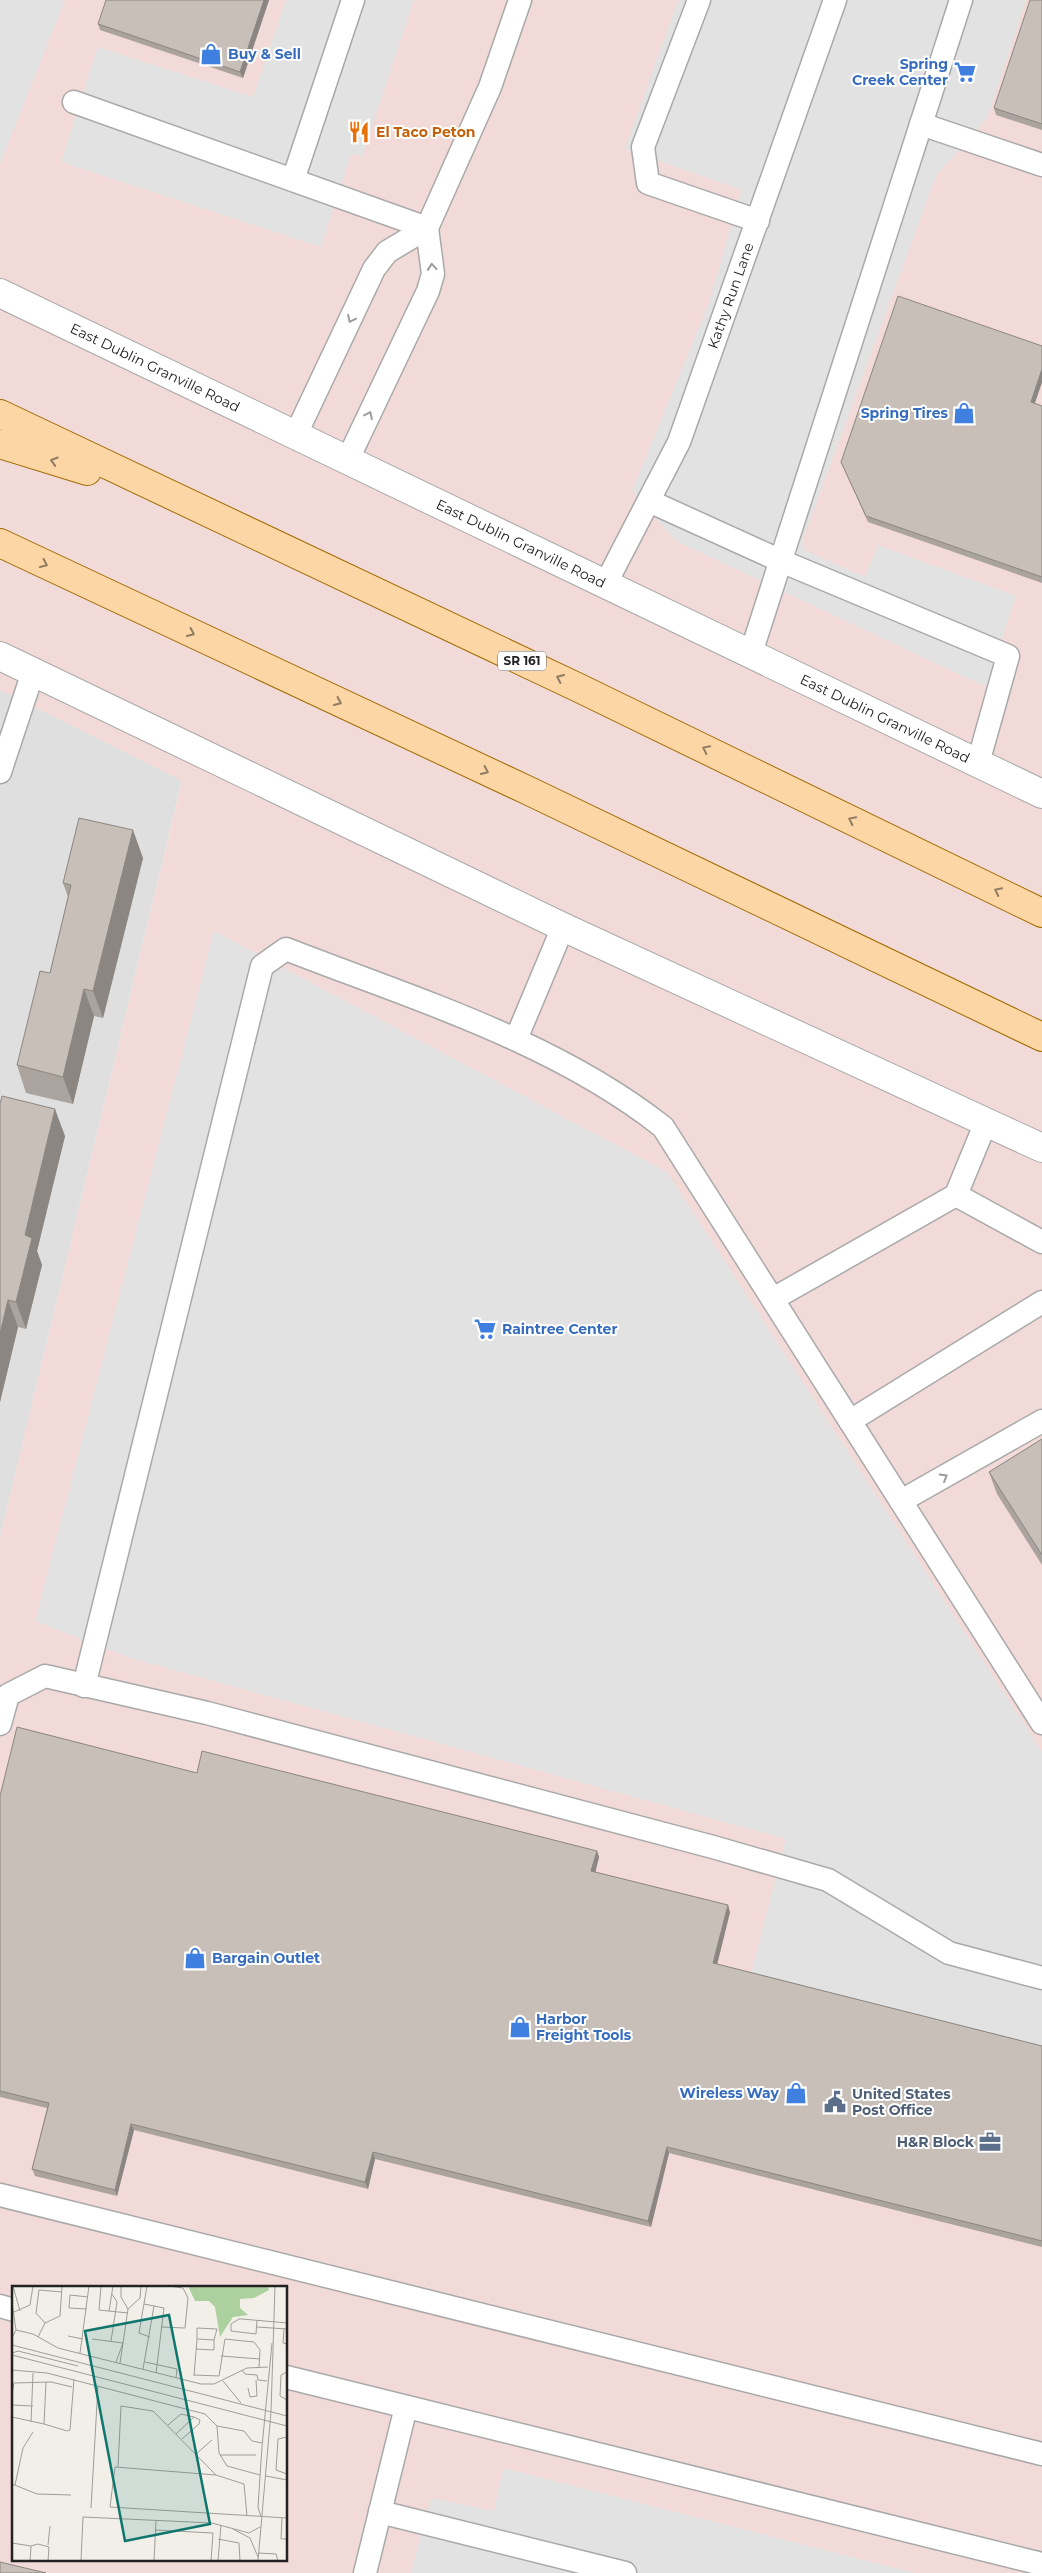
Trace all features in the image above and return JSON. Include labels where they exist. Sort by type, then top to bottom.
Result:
[{"type":"main road","name":"SR 161","points":[[0,414],[579,688],[1042,913]]},
{"type":"main road","points":[[0,444],[184,501]]},
{"type":"main road","points":[[0,543],[511,783],[1042,1037]]},
{"type":"street","name":"East Dublin Granville Road","points":[[0,292],[1042,794]]},
{"type":"street","points":[[0,656],[563,927],[1042,1148]]},
{"type":"lane","points":[[294,180],[353,0]]},
{"type":"lane","points":[[348,459],[428,291],[433,274],[427,228],[490,87],[520,0]]},
{"type":"lane","points":[[698,0],[643,147],[648,183],[758,221]]},
{"type":"lane","name":"Kathy Run Lane","points":[[606,583],[679,442],[835,0]]},
{"type":"lane","points":[[751,653],[960,0]]},
{"type":"lane","points":[[74,102],[427,228]]},
{"type":"lane","points":[[921,124],[1042,165]]},
{"type":"lane","points":[[296,434],[374,269],[387,252],[427,228]]},
{"type":"lane","points":[[649,501],[780,561],[1008,656],[978,763]]},
{"type":"lane","points":[[0,772],[33,672]]},
{"type":"lane","points":[[516,1039],[563,927]]},
{"type":"lane","points":[[84,1686],[262,966],[286,948],[516,1039],[629,1100],[664,1127],[901,1501],[1039,1713]]},
{"type":"lane","points":[[773,1299],[956,1195],[986,1122]]},
{"type":"lane","points":[[956,1195],[1042,1242]]},
{"type":"lane","points":[[850,1421],[1042,1302]]},
{"type":"lane","points":[[901,1501],[1042,1421]]},
{"type":"lane","points":[[0,1724],[8,1695],[45,1676],[207,1713],[714,1847],[828,1880],[949,1953],[1042,1978]]},
{"type":"lane","points":[[0,2195],[1042,2454]]},
{"type":"lane","points":[[288,2378],[1042,2564]]},
{"type":"lane","points":[[365,2573],[406,2407]]},
{"type":"lane","points":[[380,2512],[625,2573]]},
{"type":"shaded area","points":[[0,0],[1042,0],[1042,2573],[0,2573],[0,1537],[182,781],[0,690]]},
{"type":"shaded area","points":[[0,0],[65,0],[0,164]]},
{"type":"shaded area","points":[[286,0],[414,0],[362,157],[351,154],[321,247],[61,162],[98,47],[253,97]]},
{"type":"shaded area","points":[[678,0],[1026,0],[987,118],[936,176],[802,542],[806,551],[865,577],[878,545],[1016,596],[986,687],[676,541],[632,491],[708,305],[742,190],[625,149]]},
{"type":"shaded area","points":[[0,690],[182,780],[0,1537]]},
{"type":"shaded area","points":[[214,931],[667,1172],[1042,1752],[1042,2052],[750,1978],[786,1839],[130,1658],[35,1621]]},
{"type":"shaded area","points":[[503,2468],[915,2573],[411,2573],[431,2498],[494,2511]]},
{"type":"building","name":"Buy & Sell","points":[[106,0],[264,0],[240,72],[98,24]]},
{"type":"building","points":[[1030,0],[1042,0],[1042,124],[994,108]]},
{"type":"building","points":[[898,296],[1042,346],[1042,369],[1031,402],[1042,406],[1042,577],[866,516],[841,462]]},
{"type":"building","points":[[79,818],[133,830],[93,991],[84,989],[63,1077],[17,1065],[40,971],[50,973],[71,885],[63,883]]},
{"type":"building","points":[[2,1096],[55,1109],[25,1235],[32,1238],[16,1302],[8,1300],[0,1334],[0,1104]]},
{"type":"building","points":[[1042,1439],[1042,1555],[989,1472]]},
{"type":"building","points":[[17,1727],[197,1773],[202,1751],[597,1851],[591,1871],[728,1905],[713,1963],[1042,2046],[1042,2241],[667,2147],[648,2221],[373,2152],[365,2182],[131,2124],[115,2190],[32,2169],[49,2103],[0,2091],[0,1796]]},
{"type":"building","points":[[0,2562],[46,2573],[0,2573]]},
{"type":"place","name":"Buy & Sell","points":[[211,54]]},
{"type":"place","name":"Spring Creek Center","points":[[965,72]]},
{"type":"place","name":"El Taco Peton","points":[[359,132]]},
{"type":"place","name":"Spring Tires","points":[[964,413]]},
{"type":"place","name":"Raintree Center","points":[[485,1329]]},
{"type":"place","name":"Bargain Outlet","points":[[195,1958]]},
{"type":"place","name":"Harbor Freight Tools","points":[[520,2027]]},
{"type":"place","name":"Wireless Way","points":[[796,2093]]},
{"type":"place","name":"United States Post Office","points":[[835,2102]]},
{"type":"place","name":"H&R Block","points":[[990,2142]]}]
